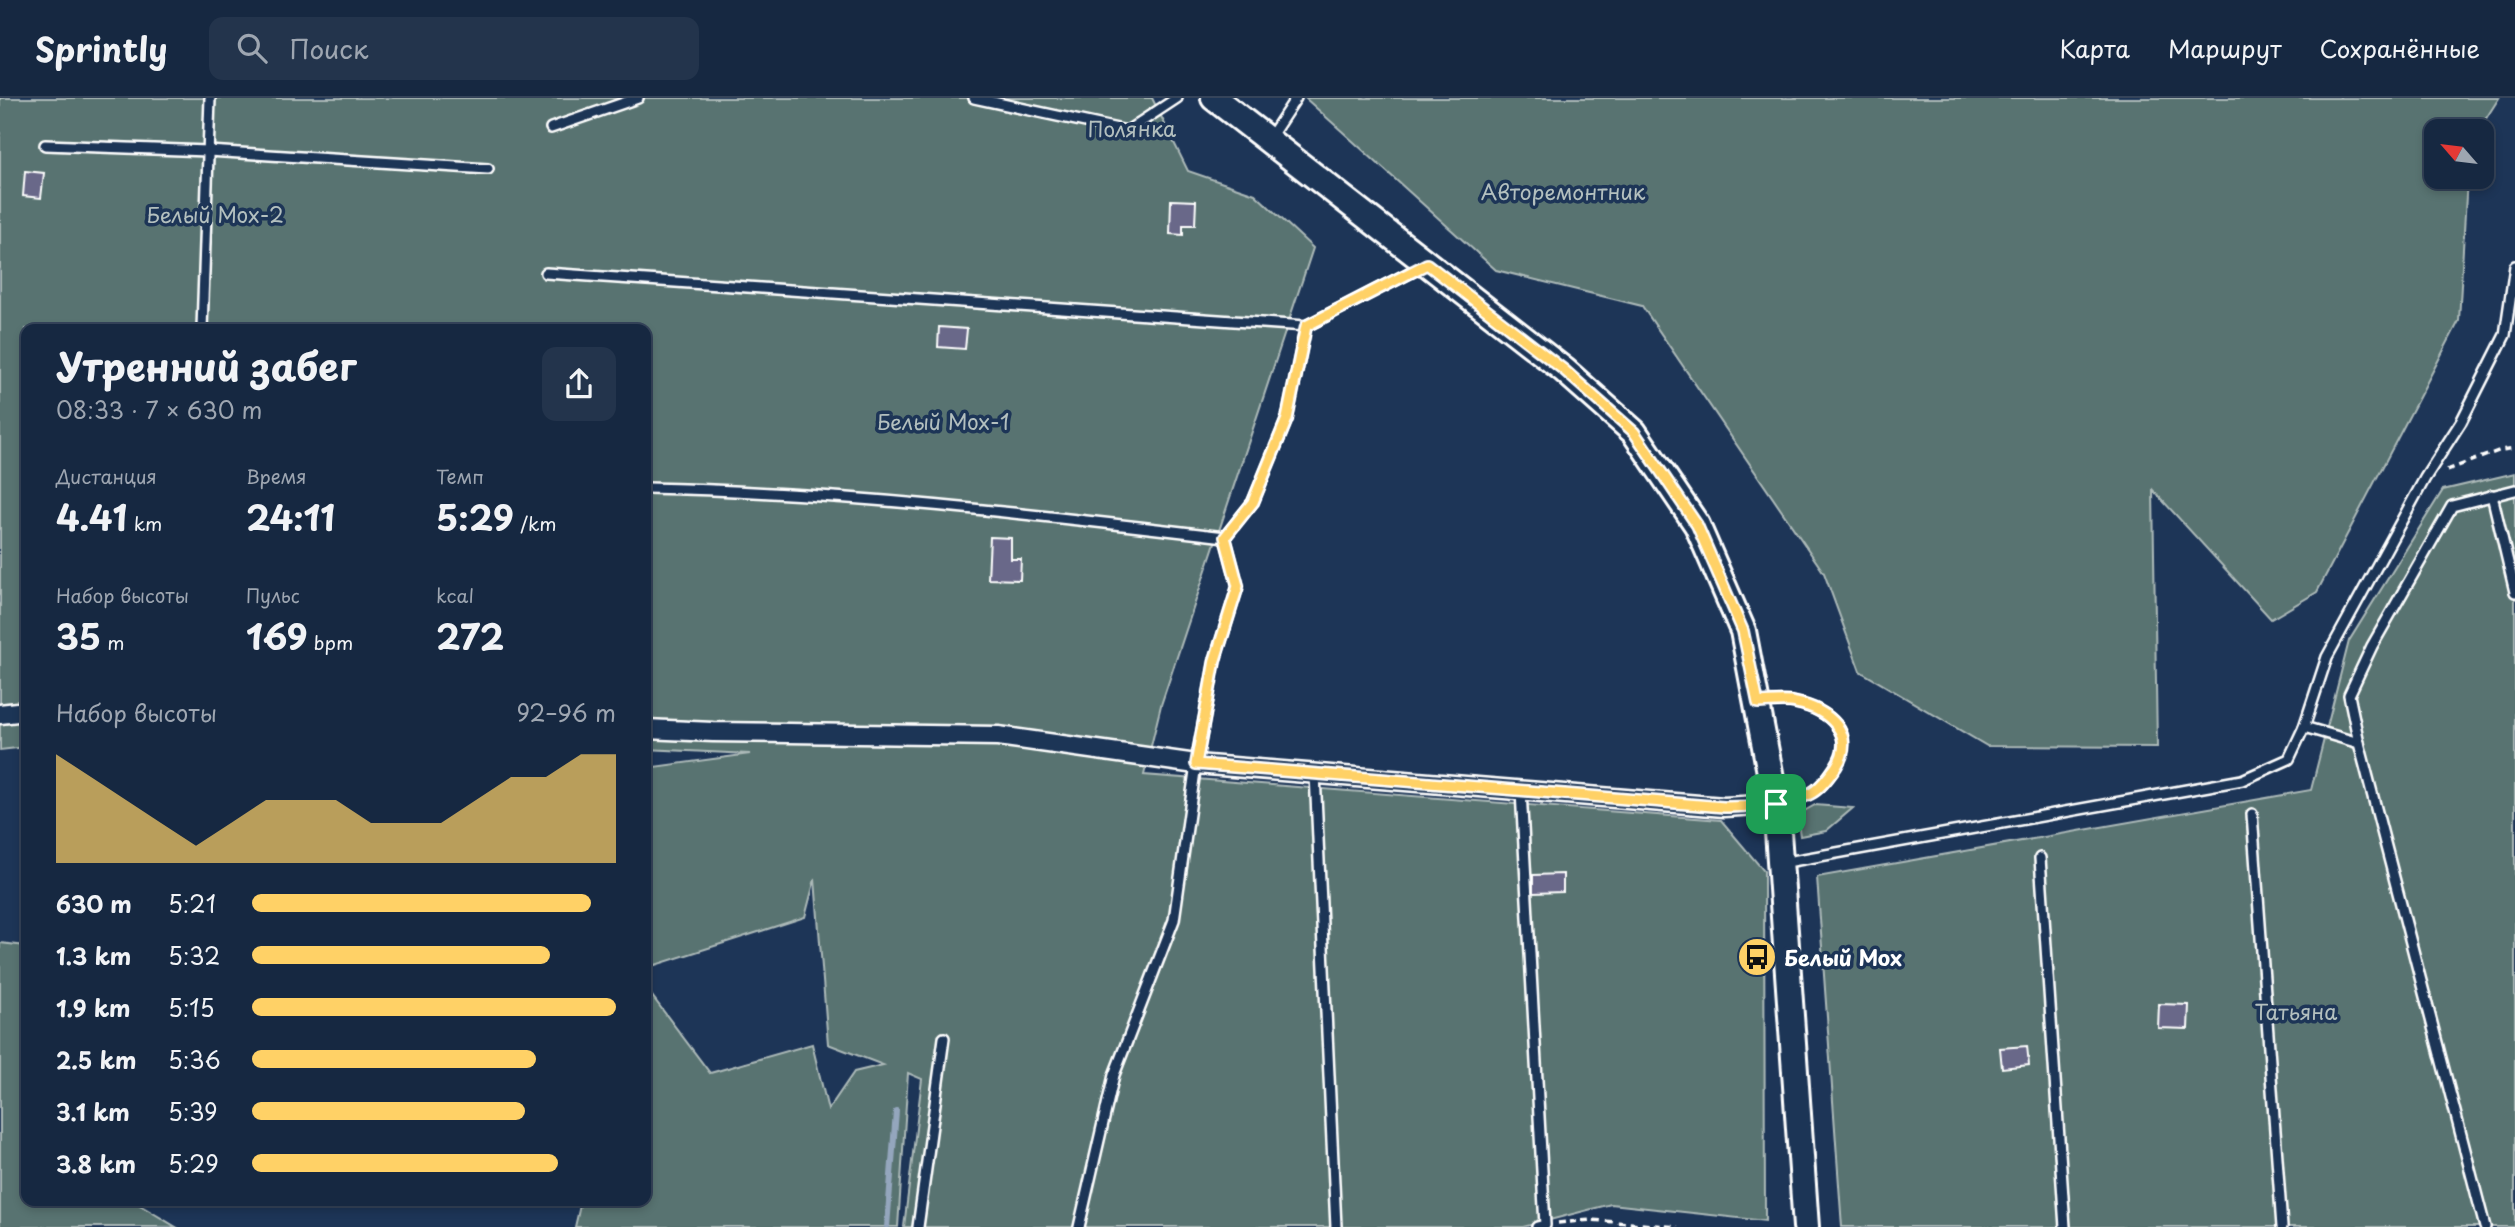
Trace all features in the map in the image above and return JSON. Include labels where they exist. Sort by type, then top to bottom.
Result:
[{"type":"street","points":[[1214,98],[1564,370],[1634,432],[1697,525],[1743,631],[1776,804],[1806,1227]]},
{"type":"street","points":[[0,714],[21,712]]},
{"type":"street","points":[[651,729],[998,736],[1196,764],[1724,807],[1776,804]]},
{"type":"lane","points":[[202,324],[210,98]]},
{"type":"lane","points":[[551,128],[638,98]]},
{"type":"lane","points":[[974,98],[1127,131],[1177,98]]},
{"type":"lane","points":[[1268,140],[1296,98]]},
{"type":"lane","points":[[45,145],[208,151],[488,169]]},
{"type":"lane","points":[[546,273],[1306,326],[1427,264]]},
{"type":"lane","points":[[1780,863],[2242,780],[2289,759],[2304,727],[2327,657],[2426,478],[2461,422],[2505,335],[2515,267]]},
{"type":"lane","points":[[1225,537],[1253,502],[1287,419],[1306,326]]},
{"type":"lane","points":[[651,488],[753,490],[1011,512],[1225,537]]},
{"type":"lane","points":[[2485,1227],[2359,743],[2349,695],[2372,646],[2452,506],[2515,490]]},
{"type":"lane","points":[[2492,495],[2515,592]]},
{"type":"lane","points":[[1079,1227],[1114,1075],[1174,920],[1196,764],[1215,660],[1238,586],[1225,537]]},
{"type":"lane","points":[[1758,703],[1793,702],[1816,709],[1835,722],[1844,741],[1842,758],[1828,778],[1811,794],[1776,804]]},
{"type":"lane","points":[[2304,727],[2359,743]]},
{"type":"lane","points":[[1315,774],[1336,1227]]},
{"type":"lane","points":[[1521,791],[1541,1226]]},
{"type":"lane","points":[[2252,814],[2282,1227]]},
{"type":"lane","points":[[2039,858],[2065,1227]]},
{"type":"lane","points":[[918,1227],[944,1038]]},
{"type":"path","points":[[2426,478],[2501,450],[2515,448]]},
{"type":"path","points":[[1541,1226],[1591,1220],[1678,1227]]},
{"type":"green space","name":"Белый Мох-1","points":[[0,98],[1152,98],[1188,171],[1255,194],[1313,248],[1161,705],[1144,775],[1721,820],[1764,871],[1765,1221],[1611,1204],[1523,1227],[904,1227],[922,1079],[908,1073],[898,1227],[575,1227],[580,1206],[651,1206],[651,995],[710,1073],[812,1044],[828,1110],[854,1072],[883,1065],[828,1044],[815,879],[805,917],[651,966],[651,767],[750,754],[651,749],[651,324],[21,324],[21,748],[0,750]]},
{"type":"green space","name":"Авторемонтник","points":[[1305,98],[2499,98],[2486,119],[2424,119],[2424,189],[2466,189],[2459,321],[2317,592],[2271,619],[2153,490],[2157,747],[1987,746],[1860,671],[1824,573],[1642,306],[1496,270]]},
{"type":"green space","name":"Татьяна","points":[[2515,473],[2515,1227],[1842,1227],[1817,877],[2311,790],[2349,641],[2443,490]]},
{"type":"green space","points":[[1815,805],[1853,808],[1826,831],[1800,836],[1797,815]]},
{"type":"green space","points":[[0,943],[21,945],[21,1206],[141,1206],[176,1227],[0,1227]]},
{"type":"building","points":[[25,171],[44,173],[41,198],[23,196]]},
{"type":"building","points":[[1171,200],[1196,201],[1195,225],[1183,225],[1183,235],[1170,234]]},
{"type":"building","points":[[939,327],[967,329],[965,349],[938,347]]},
{"type":"building","points":[[990,537],[1011,538],[1011,559],[1021,559],[1020,580],[988,579]]},
{"type":"building","points":[[1563,874],[1563,892],[1533,893],[1533,875]]},
{"type":"building","points":[[2159,1004],[2189,1005],[2188,1029],[2158,1028]]},
{"type":"building","points":[[2027,1046],[2029,1065],[2002,1068],[2000,1048]]},
{"type":"waterway","points":[[887,1227],[896,1111]]},
{"type":"place","name":"Белый Мох","points":[[1757,957]]},
{"type":"route","points":[[1427,264],[1564,370],[1634,432],[1697,525],[1743,631],[1758,703],[1793,702],[1816,709],[1835,722],[1844,741],[1842,758],[1828,778],[1811,794],[1776,804],[1724,807],[1196,764],[1215,660],[1238,586],[1225,537],[1253,502],[1287,419],[1306,326],[1427,264]]},
{"type":"park label","name":"Полянка","points":[[1132,128]]},
{"type":"park label","name":"Белый Мох-2","points":[[215,214]]}]
